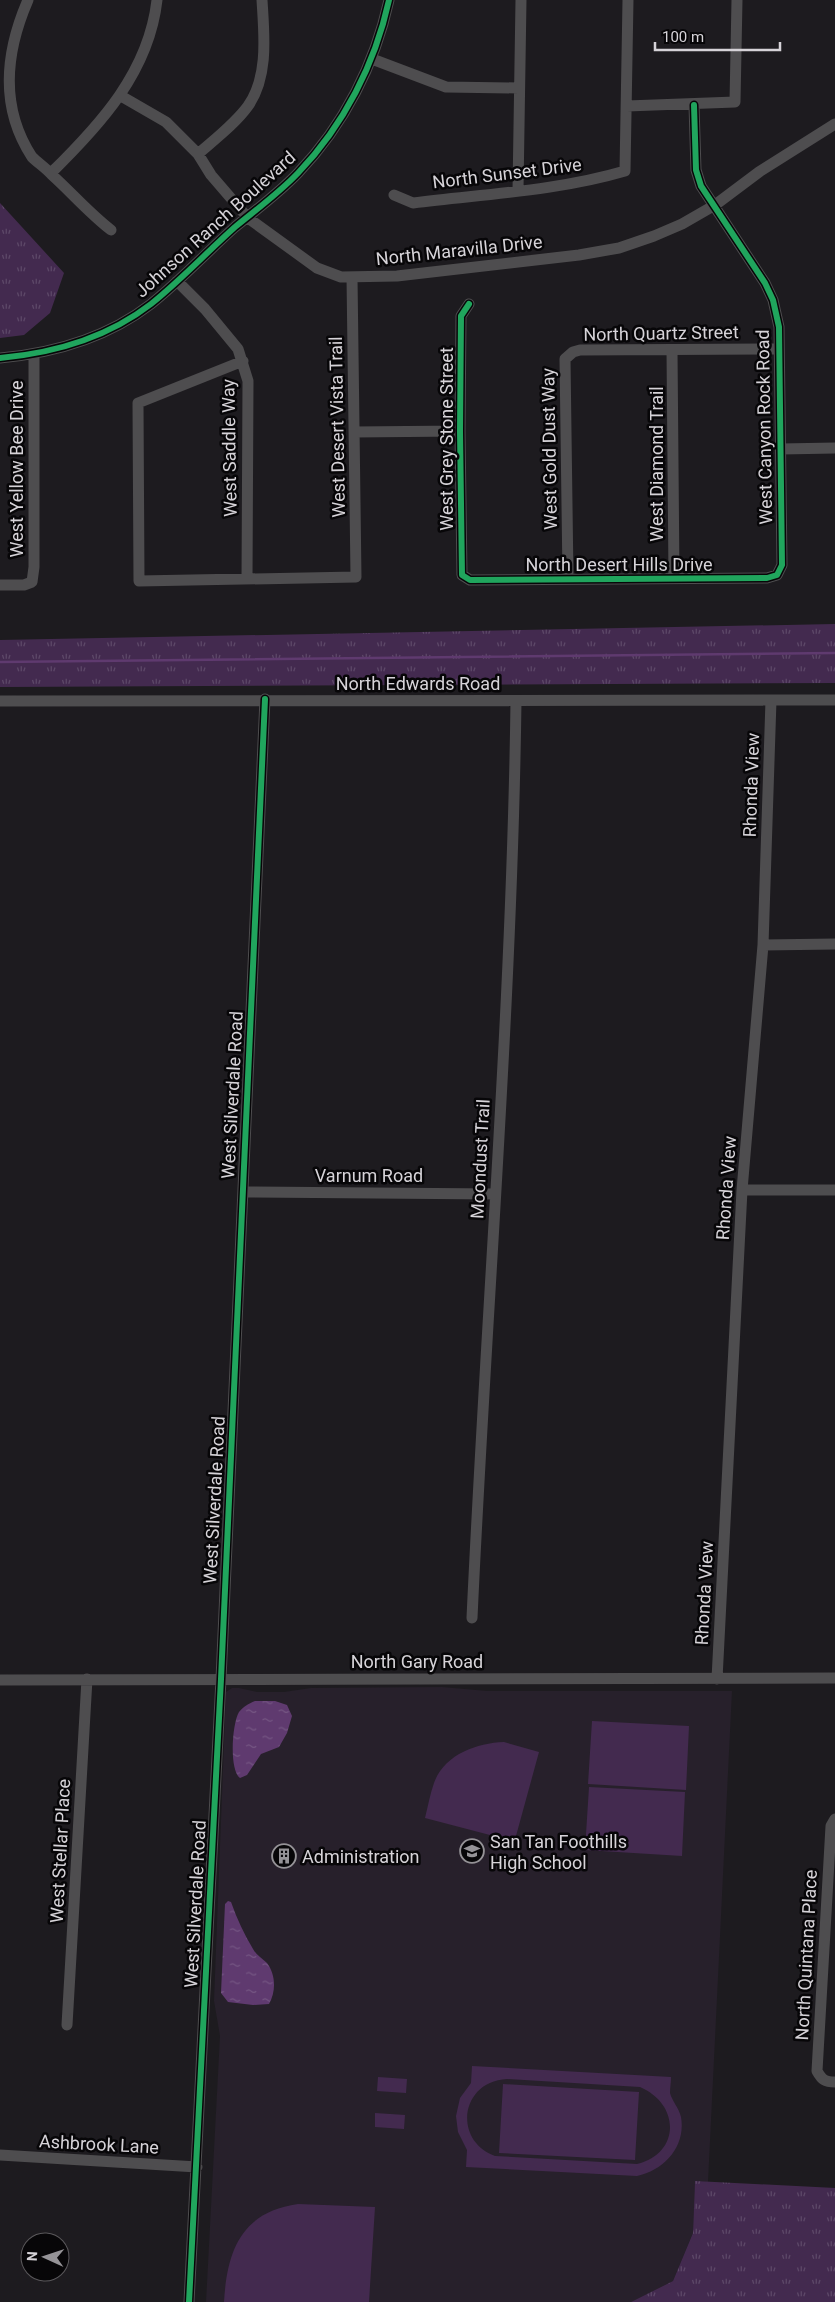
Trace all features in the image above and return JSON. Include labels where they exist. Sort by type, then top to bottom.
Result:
[{"type":"street","points":[[28,0],[3,57],[3,94],[13,127],[32,157],[110,230]]},
{"type":"street","points":[[51,173],[92,133],[122,96],[139,63],[155,18],[157,0]]},
{"type":"street","points":[[198,154],[248,106],[257,86],[262,67],[264,39],[262,0]]},
{"type":"street","name":"Johnson Ranch Boulevard","points":[[0,358],[34,355],[63,349],[99,335],[150,305],[282,189],[316,152],[346,109],[372,59],[389,0]]},
{"type":"street","points":[[518,190],[522,0]]},
{"type":"street","points":[[628,0],[627,106],[735,102],[737,0]]},
{"type":"street","points":[[372,59],[446,87],[519,88]]},
{"type":"street","name":"North Maravilla Drive","points":[[122,96],[166,122],[198,154],[211,175],[248,218],[317,268],[336,276],[352,277],[397,276],[600,252],[654,236],[682,224],[714,205],[759,172],[835,124]]},
{"type":"street","name":"West Canyon Rock Road","points":[[694,105],[696,170],[701,186],[765,283],[773,300],[779,327],[782,565],[778,576]]},
{"type":"street","name":"North Sunset Drive","points":[[394,195],[413,203],[595,180],[625,171],[627,106]]},
{"type":"street","name":"West Desert Vista Trail","points":[[247,579],[356,577],[352,277]]},
{"type":"street","name":"West Saddle Way","points":[[177,281],[205,309],[238,349],[248,381],[247,579]]},
{"type":"street","name":"West Grey Stone Street","points":[[462,576],[461,316],[469,304]]},
{"type":"street","name":"North Quartz Street","points":[[573,352],[780,349]]},
{"type":"street","name":"West Diamond Trail","points":[[672,350],[674,578]]},
{"type":"street","name":"West Gold Dust Way","points":[[568,578],[565,359],[573,352]]},
{"type":"street","name":"West Yellow Bee Drive","points":[[0,585],[24,585],[32,582],[34,567],[34,355]]},
{"type":"street","points":[[243,361],[138,404],[139,582],[247,579]]},
{"type":"street","points":[[354,432],[460,431]]},
{"type":"street","points":[[781,448],[835,448]]},
{"type":"street","name":"North Desert Hills Drive","points":[[462,576],[470,580],[767,578],[778,576]]},
{"type":"street","name":"North Edwards Road","points":[[0,701],[265,699],[516,701],[835,700]]},
{"type":"street","name":"West Silverdale Road","points":[[189,2302],[221,1680],[265,699]]},
{"type":"street","name":"Rhonda View","points":[[717,1679],[742,1190],[763,945],[772,700]]},
{"type":"street","name":"Moondust Trail","points":[[472,1618],[514,834],[516,701]]},
{"type":"street","points":[[763,945],[835,944]]},
{"type":"street","points":[[742,1190],[835,1190]]},
{"type":"street","name":"Varnum Road","points":[[243,1192],[495,1194]]},
{"type":"street","name":"North Gary Road","points":[[0,1680],[835,1678]]},
{"type":"street","name":"West Stellar Place","points":[[67,2025],[87,1679]]},
{"type":"street","name":"North Quintana Place","points":[[835,1819],[831,1826],[818,2071],[821,2078],[826,2082],[835,2082]]},
{"type":"street","name":"Ashbrook Lane","points":[[0,2156],[197,2167]]},
{"type":"shaded area","name":"San Tan Foothills High School","points":[[442,1687],[487,1691],[732,1691],[708,2182],[695,2181],[693,2233],[673,2281],[631,2302],[206,2302],[220,2036],[214,2001],[226,1692],[232,1688],[257,1692],[284,1692],[311,1688]]},
{"type":"green space","points":[[0,203],[64,273],[50,313],[24,335],[0,338]]},
{"type":"green space","points":[[835,624],[835,683],[0,687],[0,640]]},
{"type":"green space","points":[[592,1721],[689,1726],[686,1790],[588,1784]]},
{"type":"green space","points":[[504,1742],[539,1752],[516,1836],[509,1840],[425,1818],[434,1783],[445,1765],[462,1752],[472,1748]]},
{"type":"green space","points":[[589,1787],[685,1792],[682,1856],[585,1850]]},
{"type":"green space","points":[[472,2066],[671,2077],[670,2093],[681,2117],[682,2128],[680,2138],[677,2147],[665,2162],[647,2173],[637,2176],[466,2167],[467,2150],[458,2132],[456,2116],[460,2098],[471,2083]],"holes":[[[507,2079],[640,2087],[653,2095],[663,2105],[668,2116],[670,2128],[668,2139],[662,2150],[651,2158],[637,2164],[495,2156],[481,2148],[472,2138],[468,2125],[468,2112],[472,2100],[480,2090],[492,2082]]]},
{"type":"green space","points":[[378,2077],[407,2079],[406,2093],[377,2091]]},
{"type":"green space","points":[[503,2084],[639,2092],[635,2160],[499,2153]]},
{"type":"green space","points":[[375,2113],[405,2115],[404,2129],[375,2127]]},
{"type":"green space","points":[[695,2181],[835,2188],[835,2302],[631,2302],[673,2281],[693,2233]]},
{"type":"green space","points":[[298,2204],[375,2207],[369,2302],[224,2302],[229,2266],[234,2251],[250,2225],[279,2208]]},
{"type":"water","points":[[255,1701],[275,1701],[287,1705],[292,1716],[287,1733],[279,1747],[261,1754],[247,1775],[240,1778],[234,1766],[233,1736],[239,1712],[246,1705]]},
{"type":"water","points":[[228,1901],[231,1902],[254,1951],[267,1963],[272,1973],[274,1989],[269,2004],[253,2005],[228,2002],[221,1993],[225,1904]]},
{"type":"waterway","points":[[0,662],[835,653]]},
{"type":"cycle path","points":[[0,358],[60,348],[80,342],[117,326],[162,295],[235,227],[268,201],[315,154],[343,114],[366,70],[383,24],[389,0]]},
{"type":"cycle path","points":[[469,304],[461,316],[462,575],[470,580],[767,578],[777,575],[782,565],[779,327],[773,300],[765,283],[701,186],[696,170],[694,105]]},
{"type":"cycle path","points":[[189,2302],[221,1679],[265,699]]},
{"type":"place","name":"San Tan Foothills High School","points":[[472,1851]]},
{"type":"place","name":"Administration","points":[[284,1856]]}]
